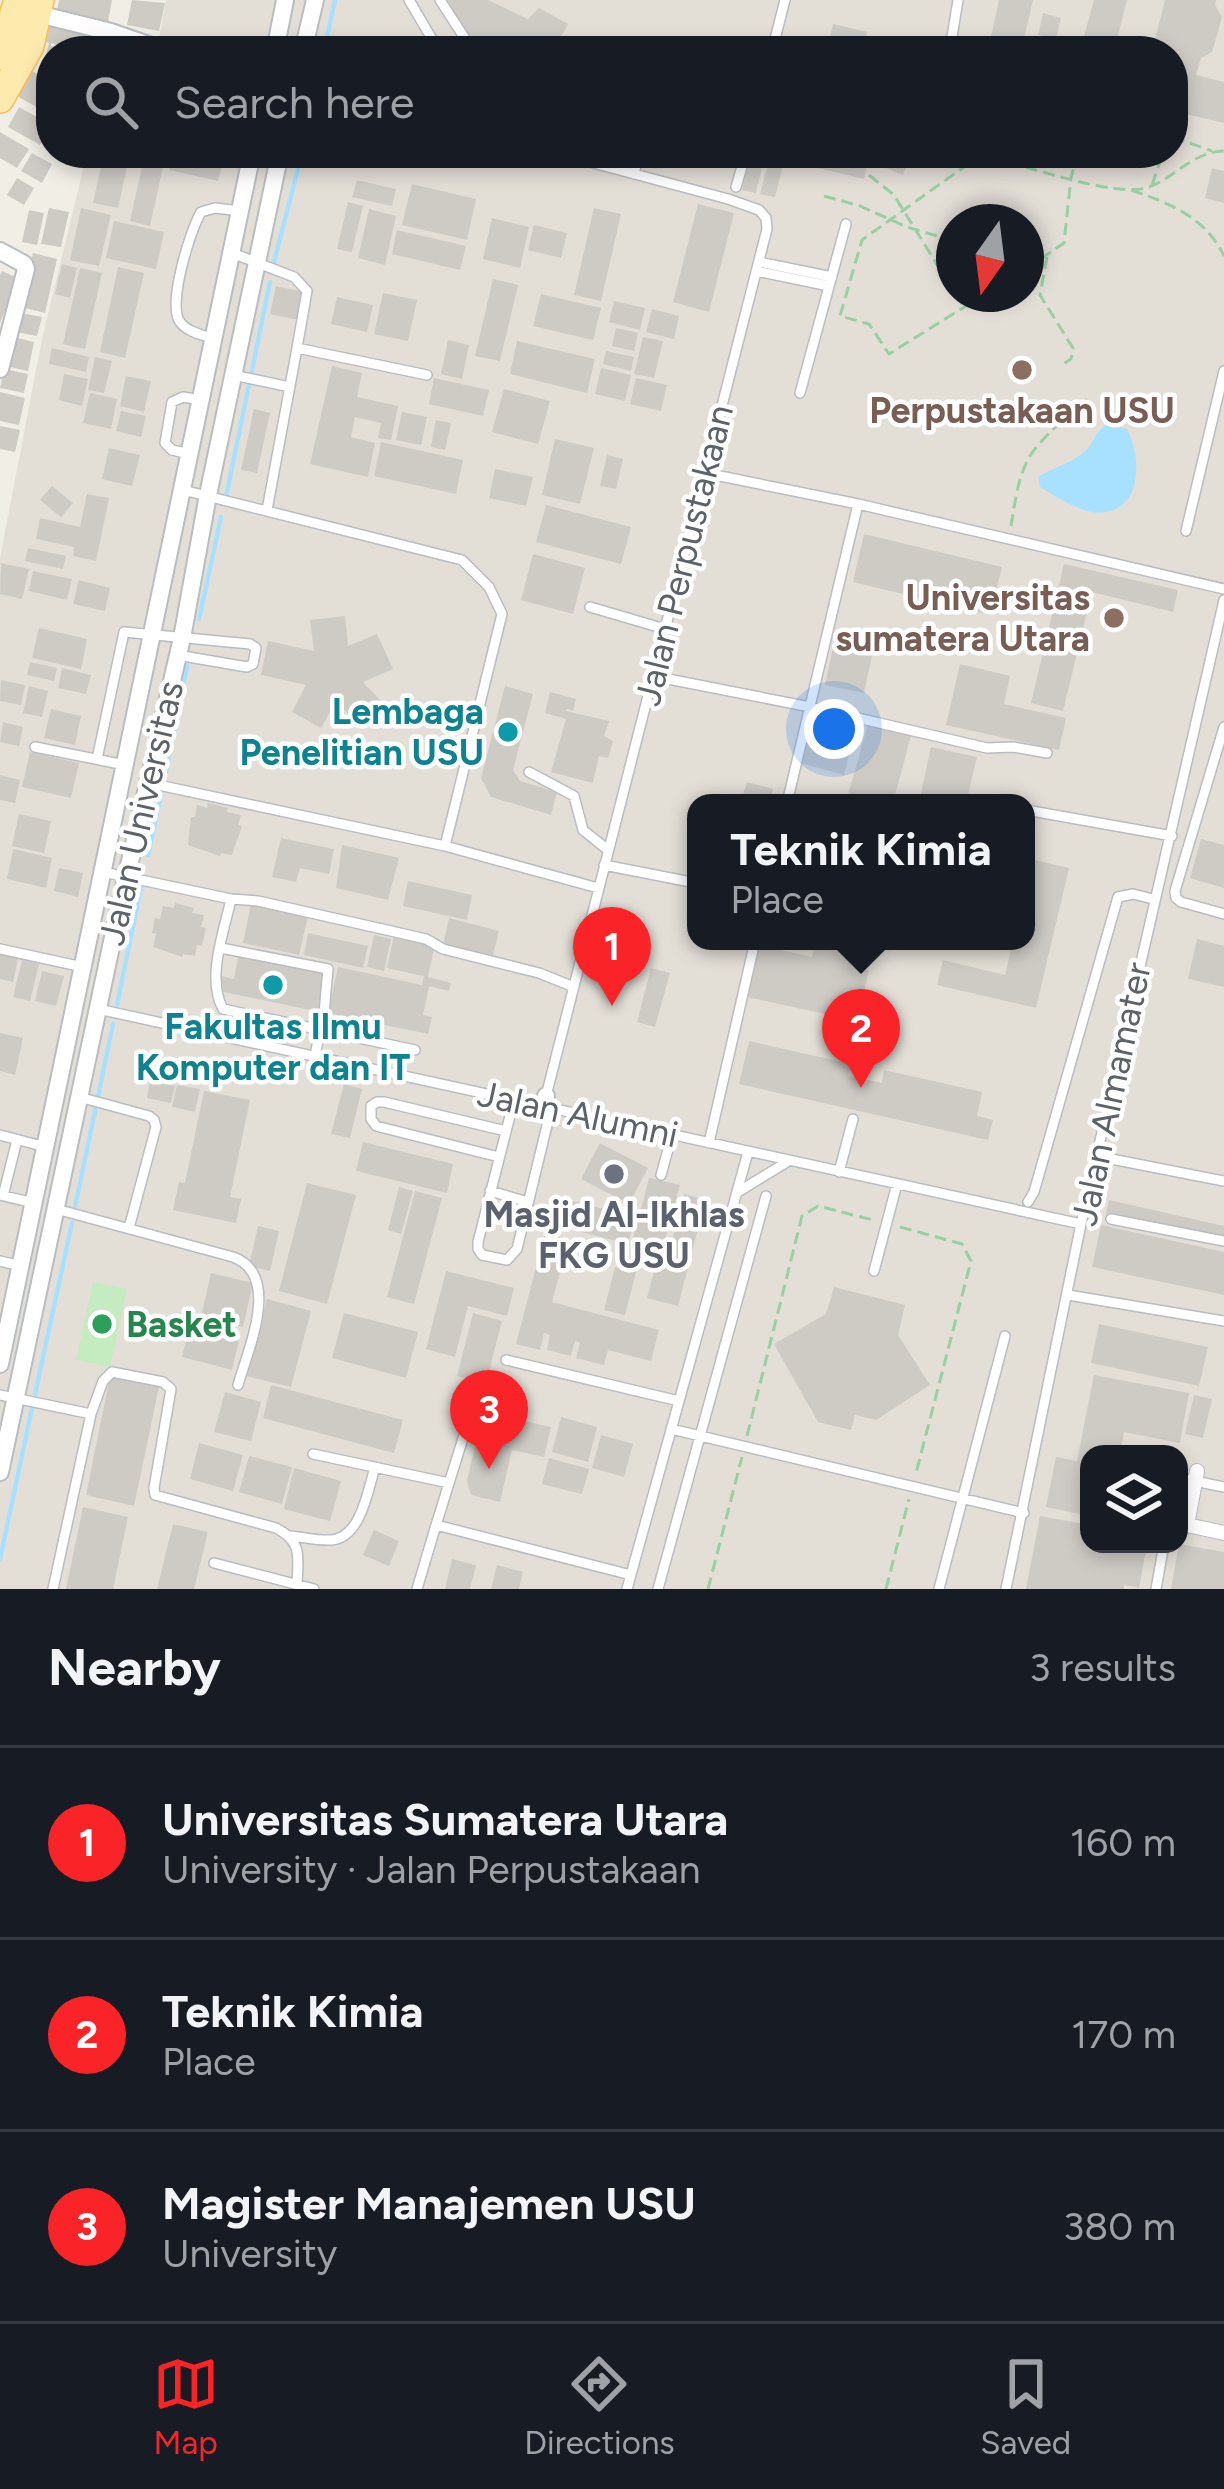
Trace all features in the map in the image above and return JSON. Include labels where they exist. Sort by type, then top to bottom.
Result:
[{"type":"main road","points":[[0,56],[32,5]]},
{"type":"main road","points":[[0,99],[30,46],[32,5]]},
{"type":"street","points":[[277,36],[285,0]]},
{"type":"street","points":[[307,36],[315,0]]},
{"type":"street","points":[[32,5],[123,36]]},
{"type":"street","name":"Jalan Universitas","points":[[1,1354],[249,168]]},
{"type":"street","name":"Jalan Universitas","points":[[0,1472],[8,1397],[56,1209],[92,1100],[98,1010],[180,646],[277,168]]},
{"type":"street","points":[[0,251],[26,269],[0,369]]},
{"type":"street","points":[[213,344],[237,355]]},
{"type":"street","points":[[192,445],[220,441]]},
{"type":"street","points":[[181,499],[206,505]]},
{"type":"street","points":[[126,758],[155,755]]},
{"type":"street","points":[[97,902],[120,904]]},
{"type":"street","name":"Jalan Alumni","points":[[75,1004],[98,1010]]},
{"type":"street","points":[[57,1090],[92,1100]]},
{"type":"street","points":[[34,1203],[56,1209]]},
{"type":"street","points":[[1190,1478],[1187,1525],[1224,1532]]},
{"type":"lane","points":[[409,0],[430,36]]},
{"type":"lane","points":[[440,0],[463,36]]},
{"type":"lane","points":[[776,36],[785,0]]},
{"type":"lane","points":[[952,36],[958,0]]},
{"type":"lane","name":"Jalan Perpustakaan","points":[[490,1191],[478,1249],[482,1255],[508,1260],[529,1202],[546,1104],[598,888],[767,229],[759,210],[612,168]]},
{"type":"lane","points":[[634,174],[635,168]]},
{"type":"lane","points":[[736,187],[742,168]]},
{"type":"lane","points":[[213,344],[184,328],[176,317],[176,300],[192,228],[201,212],[214,208],[240,211]]},
{"type":"lane","points":[[800,393],[846,224]]},
{"type":"lane","points":[[232,254],[294,277],[307,291],[267,510]]},
{"type":"lane","points":[[757,267],[830,282]]},
{"type":"lane","points":[[297,348],[427,375]]},
{"type":"lane","points":[[1186,531],[1224,371]]},
{"type":"lane","points":[[233,375],[290,387]]},
{"type":"lane","points":[[192,445],[172,450],[165,443],[172,402],[183,397],[201,400]]},
{"type":"lane","points":[[705,472],[1224,589]]},
{"type":"lane","points":[[789,794],[858,504]]},
{"type":"lane","points":[[206,505],[267,510],[462,560],[489,587],[502,614],[445,846]]},
{"type":"lane","name":"Jalan Almamater","points":[[1006,1589],[1081,1224],[1224,600]]},
{"type":"lane","points":[[590,608],[665,629]]},
{"type":"lane","points":[[97,758],[122,634],[154,634],[180,646],[247,667],[253,664],[256,648],[250,644],[180,646]]},
{"type":"lane","points":[[653,676],[987,748],[1047,753]]},
{"type":"lane","points":[[1224,727],[1175,891],[1181,902],[1224,914]]},
{"type":"lane","points":[[35,747],[126,758]]},
{"type":"lane","points":[[529,772],[574,796],[584,830],[608,850]]},
{"type":"lane","points":[[149,783],[445,846],[598,888]]},
{"type":"lane","points":[[1035,813],[1172,836]]},
{"type":"lane","points":[[604,865],[687,882]]},
{"type":"lane","points":[[103,872],[426,939],[443,949],[539,973],[574,987]]},
{"type":"lane","points":[[1028,1202],[1118,897],[1133,894],[1154,899]]},
{"type":"lane","points":[[231,899],[217,994],[223,1010],[415,1050]]},
{"type":"lane","points":[[221,947],[326,967],[329,974],[315,1055]]},
{"type":"lane","points":[[0,949],[83,967]]},
{"type":"lane","points":[[709,1143],[753,950]]},
{"type":"lane","name":"Jalan Alumni","points":[[98,1010],[1081,1224]]},
{"type":"lane","points":[[92,1100],[154,1120],[129,1228]]},
{"type":"lane","points":[[514,1100],[490,1191],[529,1202]]},
{"type":"lane","points":[[499,1157],[376,1126],[371,1123],[371,1106],[384,1102],[506,1131]]},
{"type":"lane","points":[[839,1172],[853,1119]]},
{"type":"lane","points":[[661,1175],[672,1135]]},
{"type":"lane","points":[[0,1136],[46,1147]]},
{"type":"lane","points":[[17,1140],[1,1196],[34,1203]]},
{"type":"lane","points":[[627,1589],[748,1152]]},
{"type":"lane","points":[[1096,1156],[1224,1181]]},
{"type":"lane","points":[[738,1192],[787,1162]]},
{"type":"lane","points":[[874,1271],[897,1184]]},
{"type":"lane","points":[[658,1589],[766,1196]]},
{"type":"lane","points":[[56,1209],[247,1264],[261,1300],[238,1385]]},
{"type":"lane","points":[[1111,1219],[1224,1241]]},
{"type":"lane","points":[[0,1261],[20,1266]]},
{"type":"lane","points":[[1068,1295],[1224,1321]]},
{"type":"lane","points":[[704,1311],[732,1319]]},
{"type":"lane","points":[[939,1589],[1006,1336]]},
{"type":"lane","points":[[506,1360],[679,1401]]},
{"type":"lane","points":[[53,1589],[92,1414],[103,1381],[112,1372],[167,1383],[171,1389],[155,1495],[290,1536],[328,1541],[351,1530],[375,1467]]},
{"type":"lane","points":[[8,1397],[92,1414]]},
{"type":"lane","points":[[417,1589],[469,1419]]},
{"type":"lane","points":[[671,1430],[1024,1513]]},
{"type":"lane","points":[[313,1454],[449,1483]]},
{"type":"lane","points":[[1190,1478],[1224,1487]]},
{"type":"lane","points":[[436,1525],[631,1575]]},
{"type":"lane","points":[[290,1536],[299,1553],[297,1584]]},
{"type":"lane","points":[[1156,1589],[1162,1553]]},
{"type":"lane","points":[[214,1563],[314,1589]]},
{"type":"path","points":[[1188,142],[1214,152]]},
{"type":"path","points":[[1188,162],[1199,155],[1224,152]]},
{"type":"path","points":[[956,312],[889,354],[869,324],[840,316],[859,244],[961,168]]},
{"type":"path","points":[[1031,168],[1130,190],[1185,212],[1215,238],[1224,256]]},
{"type":"path","points":[[1044,257],[1064,243],[1074,168]]},
{"type":"path","points":[[1152,185],[1157,168]]},
{"type":"path","points":[[1130,190],[1152,185],[1179,168]]},
{"type":"path","points":[[869,176],[886,186],[936,262]]},
{"type":"path","points":[[824,196],[936,236]]},
{"type":"path","points":[[1048,255],[1040,295],[1073,348],[1071,358],[1060,366]]},
{"type":"path","points":[[1008,539],[1030,455],[1088,399]]},
{"type":"path","points":[[708,1589],[802,1216],[818,1206],[962,1244],[971,1261],[886,1589]]},
{"type":"shaded area","name":"Universitas sumatera Utara","points":[[166,0],[1224,0],[1224,1589],[0,1589],[0,558],[42,339],[83,168],[1188,168],[1188,36],[160,36]]},
{"type":"green space","name":"Basket","points":[[93,1282],[127,1289],[110,1367],[76,1360]]},
{"type":"water","points":[[1108,424],[1127,429],[1136,457],[1134,486],[1120,507],[1091,512],[1040,487],[1038,477],[1083,453]]},
{"type":"building","points":[[59,0],[112,0],[108,22],[57,11]]},
{"type":"building","points":[[132,0],[165,3],[159,31],[127,25]]},
{"type":"building","points":[[444,0],[488,0],[528,19],[539,8],[568,24],[561,36],[470,36]]},
{"type":"building","points":[[999,0],[1033,0],[1025,36],[991,36]]},
{"type":"building","points":[[1094,0],[1127,0],[1118,36],[1084,36]]},
{"type":"building","points":[[1165,0],[1216,0],[1222,17],[1212,52],[1201,58],[1196,75],[1224,82],[1224,123],[1188,115],[1188,36],[1156,36]]},
{"type":"building","points":[[1043,13],[1061,18],[1057,36],[1038,35]]},
{"type":"building","points":[[47,21],[105,36],[43,36]]},
{"type":"building","points":[[833,24],[867,32],[866,36],[830,36]]},
{"type":"building","points":[[25,67],[36,73],[36,107],[10,92]]},
{"type":"building","points":[[19,107],[36,117],[36,143],[8,127]]},
{"type":"building","points":[[0,132],[29,149],[17,168],[0,158]]},
{"type":"building","points":[[32,153],[36,168],[50,168],[42,183],[21,171]]},
{"type":"building","points":[[101,168],[127,168],[118,208],[93,203]]},
{"type":"building","points":[[142,168],[163,168],[150,226],[130,221]]},
{"type":"building","points":[[169,168],[221,168],[218,181]]},
{"type":"building","points":[[747,168],[762,168],[756,193],[742,190]]},
{"type":"building","points":[[767,168],[782,168],[775,197],[760,194]]},
{"type":"building","points":[[817,168],[867,168],[864,179]]},
{"type":"building","points":[[1212,168],[1224,171],[1224,203],[1205,198]]},
{"type":"building","points":[[17,178],[34,188],[24,205],[7,195]]},
{"type":"building","points":[[357,180],[396,189],[392,206],[352,197]]},
{"type":"building","points":[[412,184],[476,199],[467,240],[402,225]]},
{"type":"building","points":[[348,202],[363,206],[352,252],[337,249]]},
{"type":"building","points":[[698,204],[734,213],[709,312],[673,302]]},
{"type":"building","points":[[49,208],[69,212],[61,247],[41,244]]},
{"type":"building","points":[[81,208],[111,215],[99,266],[70,260]]},
{"type":"building","points":[[594,208],[621,214],[601,301],[574,295]]},
{"type":"building","points":[[369,209],[396,216],[385,265],[358,258]]},
{"type":"building","points":[[29,210],[44,213],[37,245],[22,242]]},
{"type":"building","points":[[492,218],[529,227],[520,268],[483,259]]},
{"type":"building","points":[[114,221],[164,232],[156,269],[106,258]]},
{"type":"building","points":[[534,225],[567,233],[561,258],[528,250]]},
{"type":"building","points":[[397,230],[466,246],[460,270],[392,254]]},
{"type":"building","points":[[33,253],[57,259],[45,313],[21,307]]},
{"type":"building","points":[[62,264],[77,268],[70,298],[55,294]]},
{"type":"building","points":[[118,267],[144,273],[125,358],[100,352]]},
{"type":"building","points":[[80,268],[102,273],[85,349],[63,344]]},
{"type":"building","points":[[2,271],[18,278],[0,323],[0,275]]},
{"type":"building","points":[[493,279],[518,285],[500,361],[475,356]]},
{"type":"building","points":[[276,286],[304,292],[298,320],[270,314]]},
{"type":"building","points":[[383,293],[417,300],[408,341],[374,334]]},
{"type":"building","points":[[541,294],[601,308],[593,340],[533,326]]},
{"type":"building","points":[[337,297],[373,305],[367,332],[331,324]]},
{"type":"building","points":[[614,301],[645,308],[640,330],[609,322]]},
{"type":"building","points":[[652,309],[679,316],[674,339],[646,332]]},
{"type":"building","points":[[16,312],[42,317],[37,336],[11,331]]},
{"type":"building","points":[[616,328],[638,333],[634,351],[612,346]]},
{"type":"building","points":[[13,337],[34,342],[28,371],[6,366]]},
{"type":"building","points":[[643,337],[663,341],[654,378],[634,374]]},
{"type":"building","points":[[448,340],[469,345],[462,379],[441,374]]},
{"type":"building","points":[[517,341],[595,359],[587,393],[510,374]]},
{"type":"building","points":[[52,348],[89,357],[86,372],[49,364]]},
{"type":"building","points":[[606,351],[634,357],[631,371],[603,364]]},
{"type":"building","points":[[95,357],[112,361],[104,393],[88,390]]},
{"type":"building","points":[[332,366],[362,373],[357,397],[398,406],[391,440],[378,438],[381,423],[355,417],[351,437],[375,443],[368,477],[310,464]]},
{"type":"building","points":[[601,368],[631,375],[625,401],[595,394]]},
{"type":"building","points":[[4,369],[28,374],[24,393],[0,388]]},
{"type":"building","points":[[64,374],[88,379],[82,406],[59,400]]},
{"type":"building","points":[[126,376],[151,381],[144,412],[120,406]]},
{"type":"building","points":[[434,378],[489,390],[483,416],[429,404]]},
{"type":"building","points":[[636,378],[667,385],[661,411],[630,404]]},
{"type":"building","points":[[504,389],[550,401],[538,444],[492,432]]},
{"type":"building","points":[[0,392],[25,398],[19,425],[0,421]]},
{"type":"building","points":[[90,393],[117,399],[111,429],[83,423]]},
{"type":"building","points":[[254,409],[270,413],[257,473],[241,470]]},
{"type":"building","points":[[121,411],[146,416],[141,437],[116,431]]},
{"type":"building","points":[[402,412],[427,417],[421,445],[396,440]]},
{"type":"building","points":[[436,420],[451,423],[445,450],[431,447]]},
{"type":"building","points":[[0,426],[20,430],[15,452],[0,449]]},
{"type":"building","points":[[555,439],[594,448],[580,504],[542,495]]},
{"type":"building","points":[[381,442],[463,460],[456,494],[374,476]]},
{"type":"building","points":[[109,448],[140,455],[132,486],[102,479]]},
{"type":"building","points":[[607,455],[623,459],[616,489],[600,486]]},
{"type":"building","points":[[495,469],[533,477],[526,506],[489,498]]},
{"type":"building","points":[[52,486],[73,503],[61,517],[40,500]]},
{"type":"building","points":[[87,494],[109,498],[96,561],[73,556],[74,547],[36,539],[40,518],[80,527]]},
{"type":"building","points":[[546,505],[631,527],[621,564],[536,542]]},
{"type":"building","points":[[864,534],[1002,567],[990,615],[853,582]]},
{"type":"building","points":[[28,548],[66,556],[63,569],[25,561]]},
{"type":"building","points":[[533,554],[585,568],[573,614],[521,600]]},
{"type":"building","points":[[1,563],[29,569],[22,599],[0,594]]},
{"type":"building","points":[[1064,564],[1178,590],[1173,612],[1092,592],[1063,711],[1031,703]]},
{"type":"building","points":[[33,571],[72,579],[67,600],[29,591]]},
{"type":"building","points":[[79,580],[110,588],[105,611],[73,604]]},
{"type":"building","points":[[345,616],[348,646],[377,634],[393,669],[363,682],[384,704],[360,726],[336,701],[321,728],[292,712],[306,685],[261,675],[268,641],[314,651],[310,620]]},
{"type":"building","points":[[39,628],[87,639],[81,669],[32,658]]},
{"type":"building","points":[[834,642],[873,651],[864,693],[825,685]]},
{"type":"building","points":[[30,662],[57,668],[54,681],[27,675]]},
{"type":"building","points":[[960,664],[1010,676],[1004,704],[1066,718],[1059,750],[946,725]]},
{"type":"building","points":[[62,668],[91,675],[86,694],[58,688]]},
{"type":"building","points":[[1,680],[25,685],[21,705],[0,701]]},
{"type":"building","points":[[29,686],[48,691],[42,717],[23,713]]},
{"type":"building","name":"Lembaga Penelitian USU","points":[[505,686],[533,694],[513,770],[520,781],[557,792],[551,815],[491,797],[481,778]]},
{"type":"building","points":[[550,692],[576,699],[573,711],[566,711],[609,721],[604,736],[613,741],[608,758],[599,756],[593,783],[551,772],[566,719],[545,713]]},
{"type":"building","points":[[51,709],[81,716],[75,745],[44,738]]},
{"type":"building","points":[[811,721],[855,732],[844,775],[800,763]]},
{"type":"building","points":[[3,722],[23,727],[19,746],[0,742]]},
{"type":"building","points":[[868,724],[911,736],[895,794],[848,794]]},
{"type":"building","points":[[931,747],[977,757],[968,794],[921,794]]},
{"type":"building","points":[[30,752],[79,763],[71,798],[22,787]]},
{"type":"building","points":[[0,775],[20,780],[15,803],[0,800]]},
{"type":"building","points":[[747,782],[773,789],[772,794],[743,794]]},
{"type":"building","points":[[208,803],[241,815],[232,855],[220,856],[188,845],[191,817],[197,805],[207,808]]},
{"type":"building","points":[[19,814],[51,821],[44,853],[12,846]]},
{"type":"building","points":[[281,838],[334,849],[329,874],[300,868],[296,882],[272,877]]},
{"type":"building","points":[[1201,839],[1224,845],[1224,888],[1190,878]]},
{"type":"building","points":[[342,845],[399,858],[388,900],[336,888]]},
{"type":"building","points":[[13,849],[52,858],[46,888],[7,879]]},
{"type":"building","points":[[1035,860],[1069,868],[1036,1008],[937,985],[943,960],[1005,975],[1011,950],[1035,950]]},
{"type":"building","points":[[59,868],[83,873],[78,897],[54,891]]},
{"type":"building","points":[[408,881],[472,895],[467,920],[403,906]]},
{"type":"building","points":[[175,903],[204,915],[201,927],[206,928],[195,956],[182,957],[153,947],[155,918],[160,919],[163,906],[174,908]]},
{"type":"building","points":[[251,904],[308,916],[299,955],[243,943]]},
{"type":"building","points":[[449,918],[499,931],[493,955],[443,945]]},
{"type":"building","points":[[308,933],[368,946],[363,968],[304,955]]},
{"type":"building","points":[[374,935],[391,939],[384,971],[367,967]]},
{"type":"building","points":[[394,935],[435,944],[428,977],[387,968]]},
{"type":"building","points":[[1197,939],[1224,946],[1224,987],[1188,979]]},
{"type":"building","points":[[758,950],[812,957],[814,950],[856,950],[852,966],[869,970],[857,1021],[747,997]]},
{"type":"building","name":"Fakultas Ilmu Komputer dan IT","points":[[239,952],[329,971],[320,1012],[219,991],[222,976],[234,979]]},
{"type":"building","points":[[0,955],[18,959],[13,982],[0,979]]},
{"type":"building","points":[[22,960],[39,964],[30,1001],[13,997]]},
{"type":"building","points":[[338,967],[422,985],[424,976],[451,983],[449,991],[429,986],[423,1015],[432,1017],[428,1034],[328,1013]]},
{"type":"building","points":[[651,968],[670,973],[655,1027],[637,1022]]},
{"type":"building","points":[[42,971],[64,976],[56,1006],[35,1001]]},
{"type":"building","points":[[0,1033],[23,1038],[15,1075],[0,1071]]},
{"type":"building","points":[[749,1041],[851,1064],[848,1076],[882,1083],[884,1070],[982,1092],[977,1116],[993,1120],[988,1140],[739,1084]]},
{"type":"building","points":[[150,1081],[175,1086],[171,1103],[147,1098]]},
{"type":"building","points":[[344,1084],[362,1089],[350,1138],[331,1134]]},
{"type":"building","points":[[177,1085],[200,1089],[195,1112],[172,1107]]},
{"type":"building","points":[[204,1091],[250,1100],[230,1197],[241,1199],[236,1223],[173,1210],[179,1182],[185,1183]]},
{"type":"building","points":[[363,1142],[453,1164],[447,1193],[356,1171]]},
{"type":"building","name":"Masjid Al-Ikhlas FKG USU","points":[[600,1143],[648,1168],[629,1204],[581,1179]]},
{"type":"building","points":[[649,1178],[680,1185],[662,1250],[632,1242]]},
{"type":"building","points":[[307,1183],[356,1195],[327,1304],[279,1291]]},
{"type":"building","points":[[399,1187],[413,1191],[401,1234],[388,1230]]},
{"type":"building","points":[[415,1191],[442,1198],[414,1304],[387,1297]]},
{"type":"building","points":[[684,1194],[706,1200],[689,1262],[668,1256]]},
{"type":"building","points":[[553,1196],[635,1217],[628,1244],[546,1223]]},
{"type":"building","points":[[1109,1200],[1224,1226],[1224,1240],[1106,1214]]},
{"type":"building","points":[[1101,1225],[1224,1252],[1224,1295],[1092,1267]]},
{"type":"building","points":[[258,1226],[279,1231],[270,1271],[249,1266]]},
{"type":"building","points":[[545,1233],[569,1239],[552,1302],[659,1330],[651,1361],[608,1350],[604,1365],[576,1358],[580,1343],[575,1341],[571,1356],[547,1350],[550,1335],[544,1333],[540,1350],[516,1344]]},
{"type":"building","points":[[658,1256],[689,1264],[678,1306],[647,1298]]},
{"type":"building","points":[[615,1267],[636,1272],[625,1315],[604,1310]]},
{"type":"building","points":[[446,1271],[514,1288],[507,1316],[468,1306],[455,1357],[426,1349]]},
{"type":"building","points":[[211,1273],[253,1283],[243,1327],[201,1317]]},
{"type":"building","points":[[834,1287],[905,1305],[898,1335],[930,1385],[876,1420],[855,1415],[851,1430],[818,1422],[774,1344],[826,1314]]},
{"type":"building","points":[[267,1299],[311,1311],[291,1387],[247,1376]]},
{"type":"building","points":[[344,1313],[418,1332],[406,1378],[332,1358]]},
{"type":"building","points":[[473,1313],[502,1321],[486,1383],[457,1376]]},
{"type":"building","points":[[1099,1324],[1208,1347],[1199,1386],[1091,1363]]},
{"type":"building","points":[[189,1329],[239,1341],[232,1370],[182,1357]]},
{"type":"building","points":[[1094,1375],[1189,1393],[1180,1443],[1124,1432],[1122,1445],[1080,1445]]},
{"type":"building","points":[[110,1377],[159,1387],[134,1506],[86,1495]]},
{"type":"building","points":[[271,1385],[403,1420],[394,1453],[263,1418]]},
{"type":"building","points":[[225,1392],[261,1402],[251,1441],[214,1432]]},
{"type":"building","points":[[1194,1395],[1212,1399],[1203,1438],[1185,1434]]},
{"type":"building","points":[[498,1415],[551,1427],[544,1457],[512,1450],[500,1502],[471,1495],[467,1481],[479,1427]]},
{"type":"building","points":[[561,1417],[597,1427],[588,1462],[552,1452]]},
{"type":"building","points":[[601,1435],[633,1444],[624,1477],[592,1468]]},
{"type":"building","points":[[199,1443],[243,1455],[233,1491],[190,1479]]},
{"type":"building","points":[[1080,1446],[1080,1514],[1046,1507],[1056,1457],[1077,1461]]},
{"type":"building","points":[[249,1456],[292,1467],[282,1504],[239,1492]]},
{"type":"building","points":[[549,1458],[589,1469],[582,1494],[542,1484]]},
{"type":"building","points":[[294,1468],[341,1481],[330,1521],[284,1509]]},
{"type":"building","points":[[83,1507],[128,1517],[113,1589],[66,1589]]},
{"type":"building","points":[[1040,1516],[1080,1523],[1080,1553],[1145,1553],[1139,1588],[1026,1589]]},
{"type":"building","points":[[173,1524],[208,1532],[194,1589],[157,1589]]},
{"type":"building","points":[[374,1530],[399,1541],[389,1566],[363,1555]]},
{"type":"building","points":[[1188,1546],[1224,1552],[1224,1589],[1171,1589],[1177,1553],[1188,1553]]},
{"type":"building","points":[[452,1559],[476,1565],[470,1589],[445,1589]]},
{"type":"building","points":[[497,1565],[523,1572],[519,1589],[491,1589]]},
{"type":"waterway","points":[[327,36],[335,0]]},
{"type":"waterway","points":[[274,262],[298,168]]},
{"type":"waterway","points":[[226,497],[270,282]]},
{"type":"waterway","points":[[199,619],[221,517]]},
{"type":"waterway","points":[[166,772],[187,666]]},
{"type":"waterway","points":[[148,855],[162,790]]},
{"type":"waterway","points":[[117,1005],[142,882]]},
{"type":"waterway","points":[[75,1207],[113,1024]]},
{"type":"waterway","points":[[35,1394],[72,1223]]},
{"type":"waterway","points":[[0,1559],[32,1408]]},
{"type":"place","name":"Perpustakaan USU","points":[[1022,370]]},
{"type":"place","name":"Universitas sumatera Utara","points":[[1114,618]]},
{"type":"place","name":"Lembaga Penelitian USU","points":[[508,732]]},
{"type":"place","name":"Fakultas Ilmu Komputer dan IT","points":[[273,985]]},
{"type":"place","name":"Universitas Sumatera Utara","points":[[612,1006]]},
{"type":"place","name":"Teknik Kimia","points":[[861,1088]]},
{"type":"place","name":"Masjid Al-Ikhlas FKG USU","points":[[614,1174]]},
{"type":"place","name":"Basket","points":[[102,1324]]},
{"type":"place","name":"Magister Manajemen USU","points":[[489,1469]]}]
